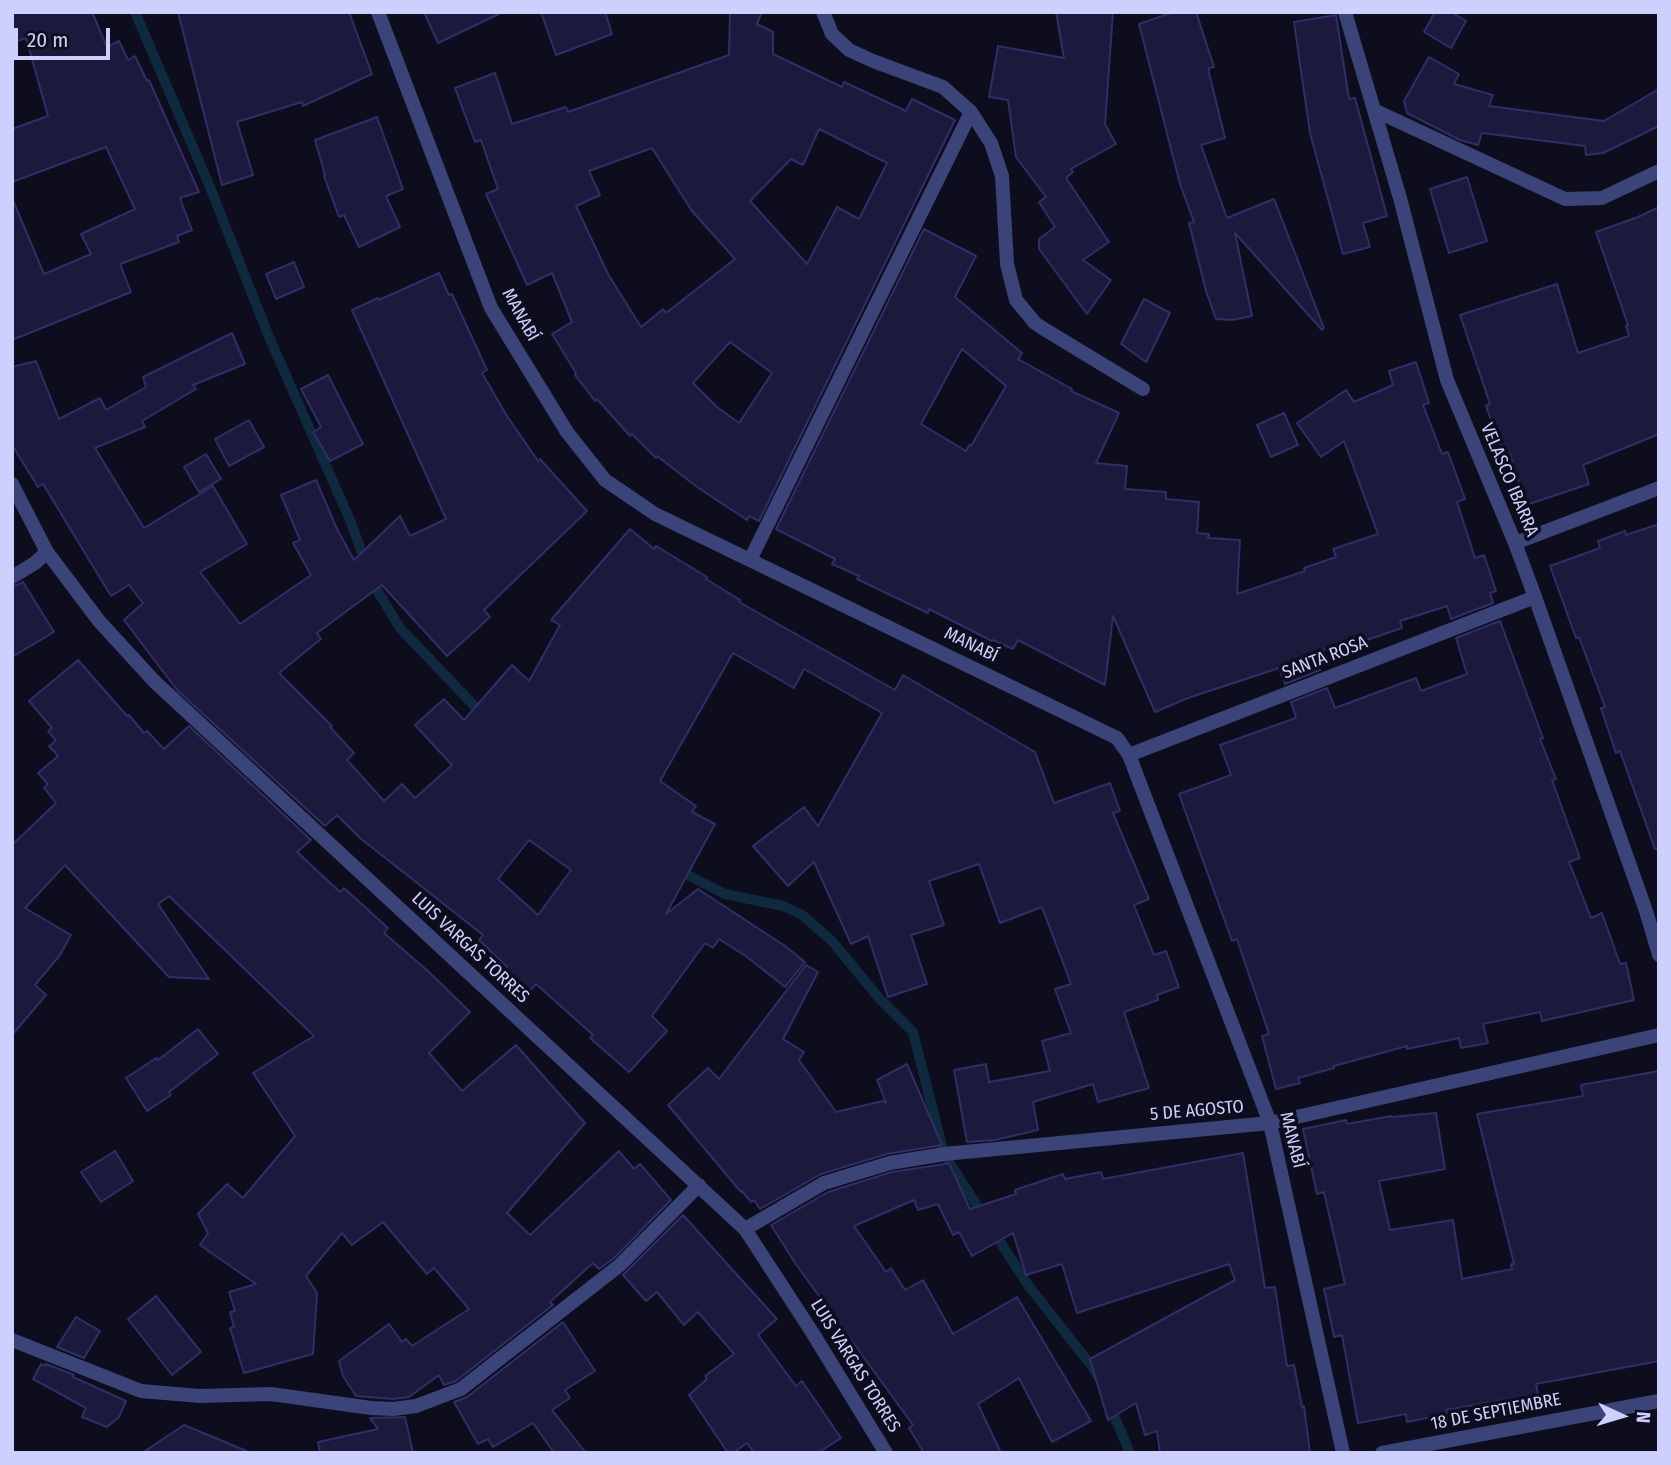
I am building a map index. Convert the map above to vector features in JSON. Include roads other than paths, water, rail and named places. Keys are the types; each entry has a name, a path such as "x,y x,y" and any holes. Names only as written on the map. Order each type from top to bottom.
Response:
{"street":[{"name":"MANABÍ","path":"378,12 491,308 567,432 605,480 655,514 1117,738 1129,755 1270,1123 1343,1453"},
{"path":"823,12 832,34 849,50 943,87 971,111 991,143 1002,176 1007,264 1016,300 1035,323 1143,389"},
{"name":"VELASCO IBARRA","path":"1345,12 1376,111 1447,380 1516,543 1646,911 1659,955"},
{"path":"750,560 971,111"},
{"path":"1376,111 1565,199 1602,198 1659,171"},
{"name":"LUIS VARGAS TORRES","path":"12,484 47,552 99,621 154,681 745,1230 812,1332 886,1453"},
{"path":"1516,543 1659,488"},
{"path":"12,577 47,552"},
{"name":"SANTA ROSA","path":"1129,755 1535,597"},
{"name":"5 DE AGOSTO","path":"745,1230 824,1182 890,1163 943,1154 1270,1123 1659,1035"},
{"path":"12,1339 141,1391 200,1396 271,1394 371,1408 416,1406 461,1389 620,1265 699,1185"},
{"name":"18 DE SEPTIEMBRE","path":"1382,1453 1659,1401"}],"waterway":[{"path":"135,12 210,187 269,337 350,520 366,564"},
{"path":"372,578 400,628 482,714"},
{"path":"678,870 725,894 783,906 801,914 832,941 879,998 913,1032 944,1154 985,1218"},
{"path":"993,1231 1028,1285 1098,1377"},
{"path":"1109,1404 1130,1453"}]}
